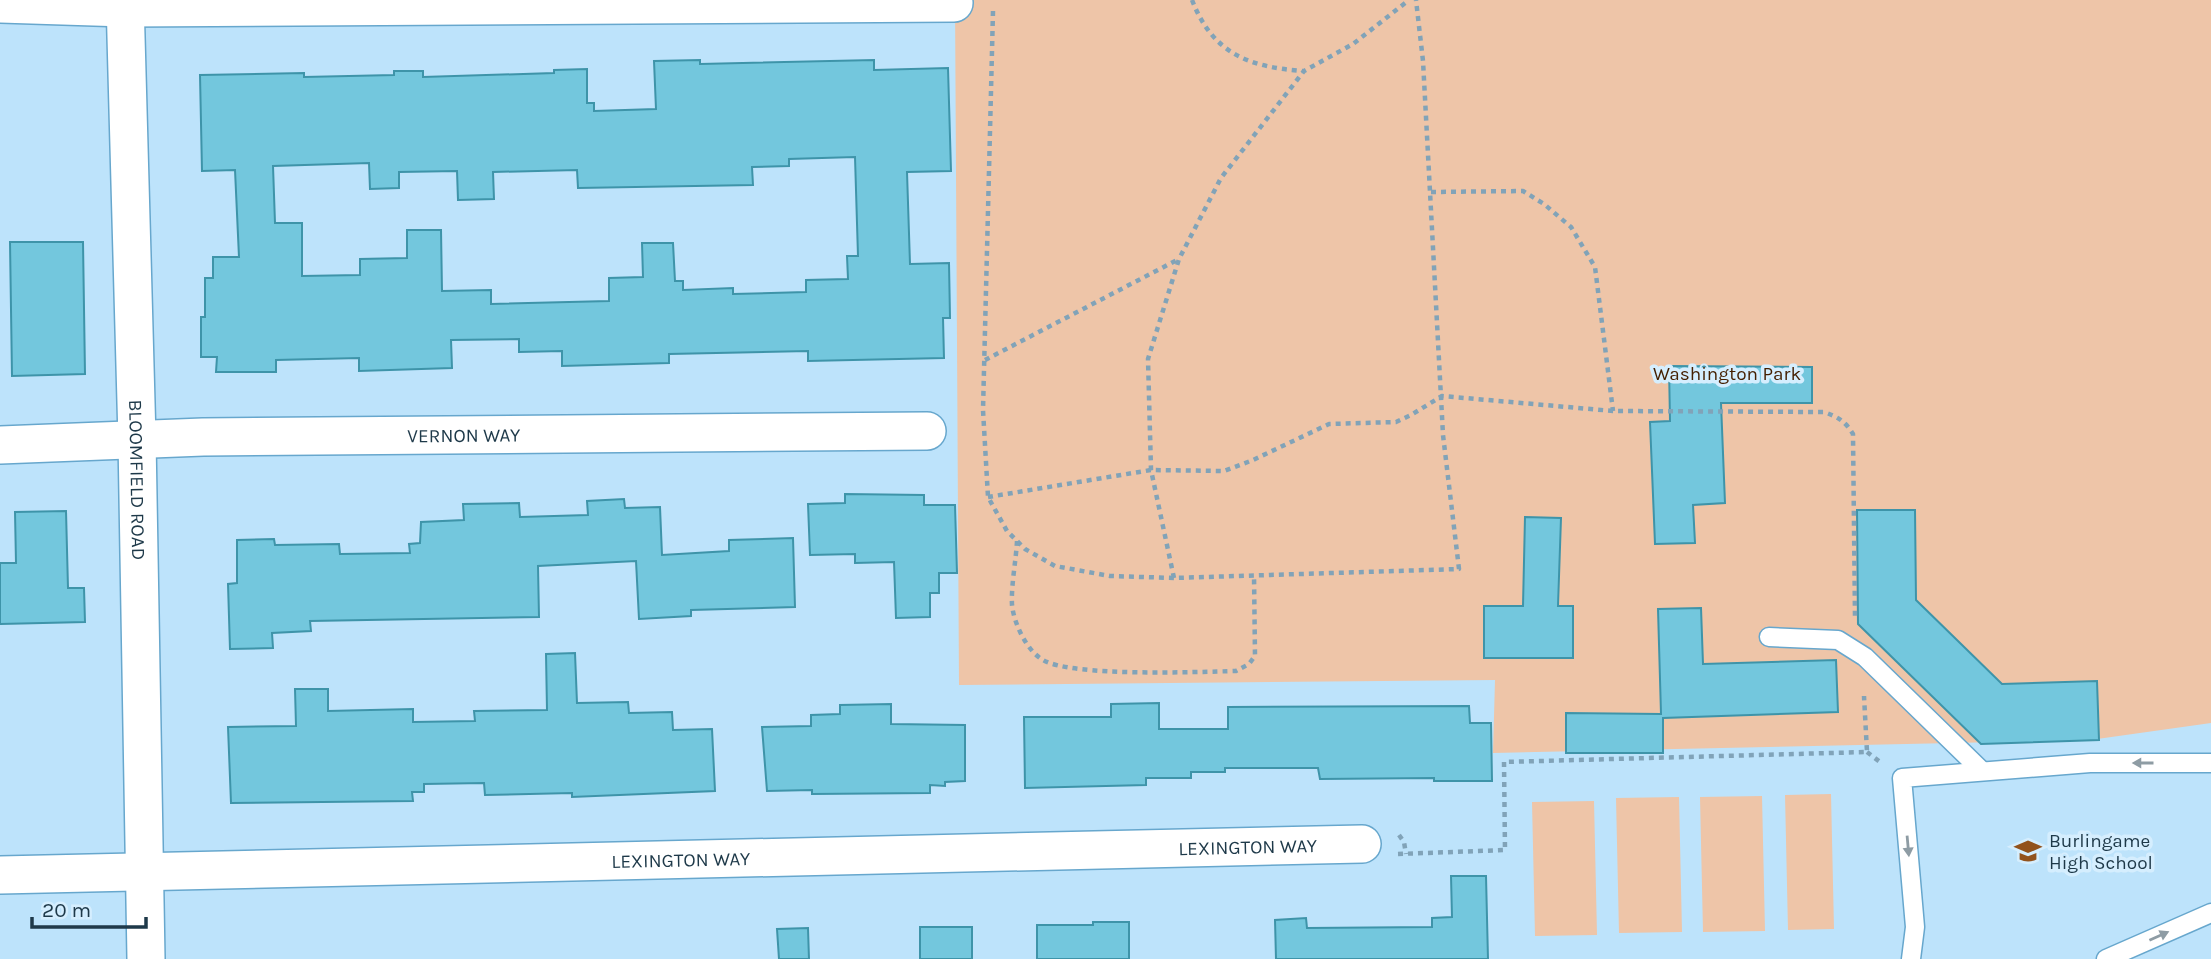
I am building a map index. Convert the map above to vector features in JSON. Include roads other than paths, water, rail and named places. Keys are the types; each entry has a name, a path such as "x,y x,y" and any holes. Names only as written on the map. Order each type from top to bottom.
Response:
{"street":[{"path":"0,4 954,3"},
{"name":"BLOOMFIELD ROAD","path":"125,4 138,439 146,959"},
{"name":"VERNON WAY","path":"0,444 138,439 927,431"},
{"name":"LEXINGTON WAY","path":"0,875 1362,844"}],"lane":[{"path":"1769,637 1838,640 1855,650 1982,771"},
{"path":"1911,959 1915,926 1902,778 2090,763 2211,763"},
{"path":"2106,959 2211,913"}],"place":[{"name":"Burlingame High School","path":"2028,851"}],"park label":[{"name":"Washington Park","path":"1727,373"}]}
